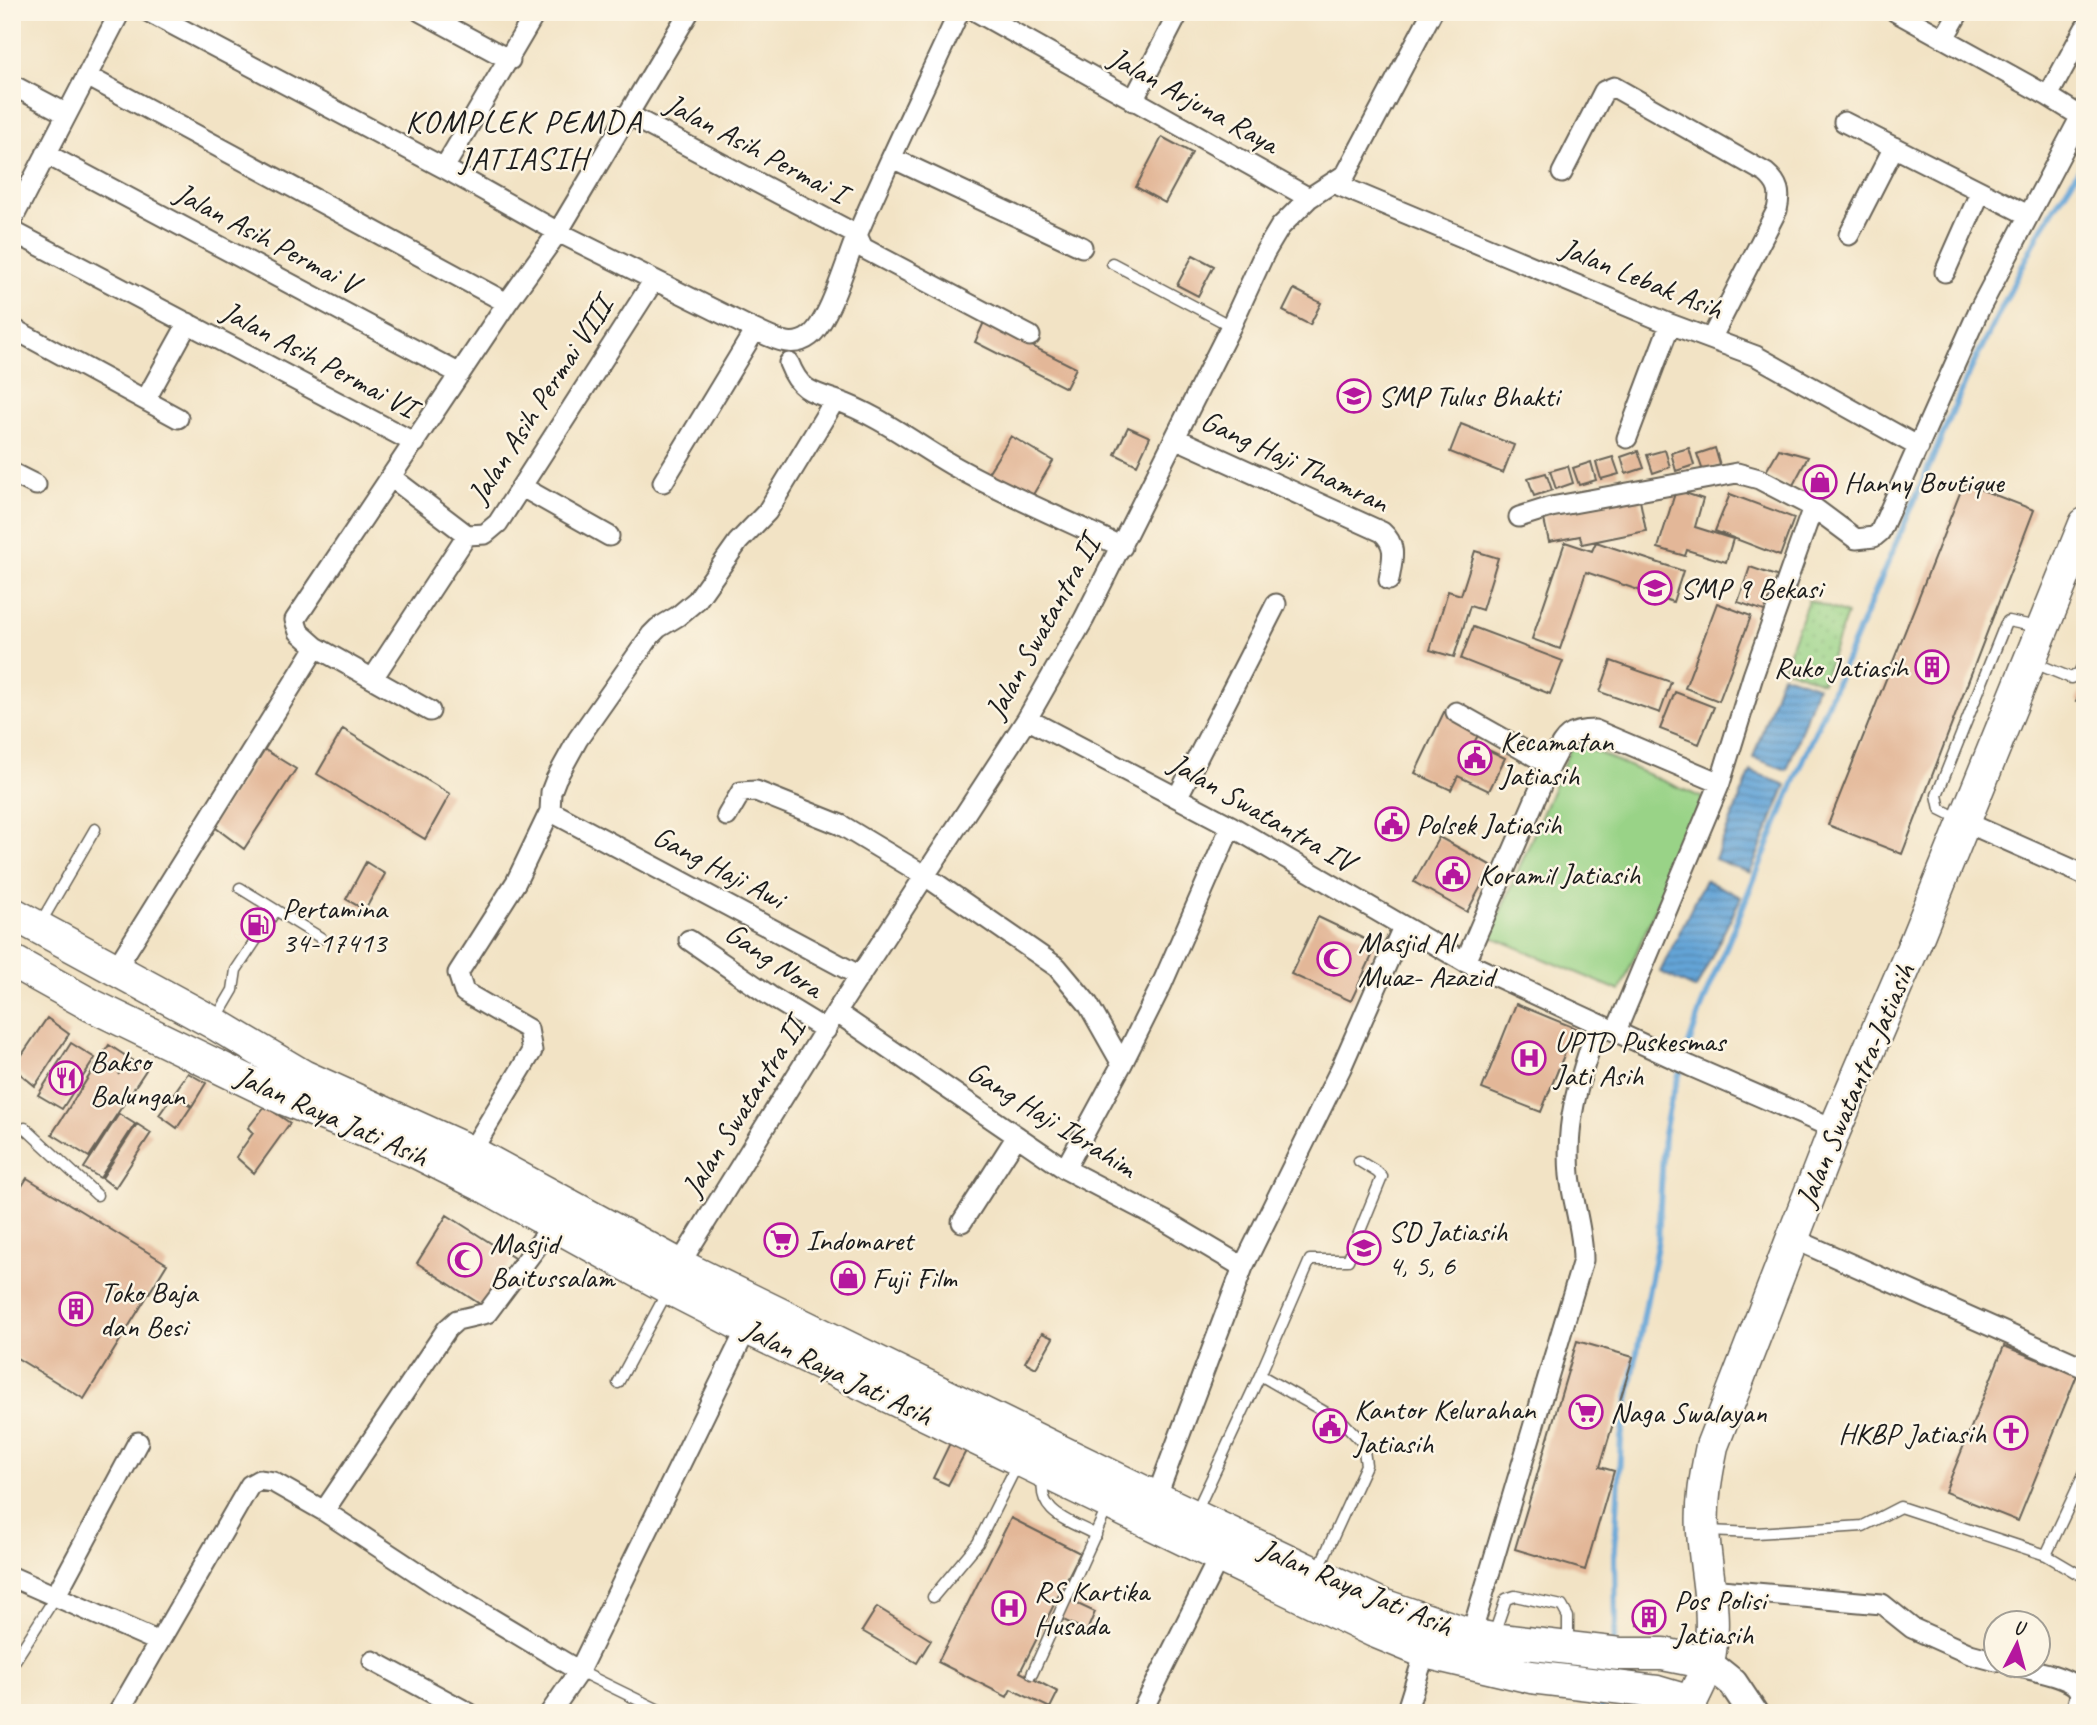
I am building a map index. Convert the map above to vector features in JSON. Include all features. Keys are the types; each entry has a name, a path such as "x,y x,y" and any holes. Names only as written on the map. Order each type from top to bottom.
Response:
{"main road":[{"name":"Jalan Swatantra-Jatiasih","path":"1700,1707 1711,1634 1710,1590 1703,1531 1704,1491 1712,1446 1835,1129 2085,525"},
{"name":"Jalan Raya Jati Asih","path":"25,920 214,1023 303,1076 471,1152 674,1277 747,1328 1107,1509 1188,1527 1316,1572 1382,1605 1481,1637 1597,1651 1663,1654 1708,1663"},
{"name":"Jalan Raya Jati Asih","path":"12,961 91,1005 285,1099 414,1151 486,1186 553,1225 674,1277 1156,1498 1220,1555 1374,1631 1425,1652 1531,1677 1657,1692 1700,1707"},
{"path":"12,971 51,983"},
{"path":"1597,1651 1602,1686"},
{"path":"1708,1663 1733,1683 1753,1713"}],"street":[{"path":"12,220 20,184 46,154 120,12"},
{"path":"149,12 444,168 558,232 755,330 793,344 807,338 820,326 857,235 959,12"},
{"path":"421,12 510,60"},
{"path":"444,168 536,12"},
{"name":"Jalan Asih Permai I","path":"558,232 689,12"},
{"name":"Jalan Arjuna Raya","path":"977,12 1308,198"},
{"path":"1133,101 1179,12"},
{"name":"Jalan Swatantra II","path":"674,1277 836,1012 1027,719 1122,547 1265,252 1280,227 1308,198 1346,174 1432,12"},
{"path":"1519,517 1551,507 1737,473 1759,479 1813,507 1856,538 1874,537 1880,532 1979,310 2028,215 2083,118 1896,12"},
{"path":"1944,38 1959,12"},
{"path":"2048,96 2085,28"},
{"path":"87,76 507,303"},
{"path":"12,85 67,114"},
{"path":"1562,173 1604,91 1614,87 1766,173 1777,182 1777,210 1711,339"},
{"name":"Jalan Asih Permai I","path":"627,114 857,235 863,248 1030,336"},
{"path":"1844,122 2028,215"},
{"path":"1849,235 1894,147"},
{"name":"Jalan Asih Permai V","path":"46,154 460,374"},
{"path":"892,158 1082,247"},
{"name":"Jalan Lebak Asih","path":"1333,183 1670,324 1756,356 1919,447"},
{"path":"1945,272 1980,192"},
{"name":"Jalan Asih Permai VI","path":"12,231 415,443 295,620 299,632 316,647"},
{"path":"415,443 507,303 558,232"},
{"name":"Jalan Asih Permai VIII","path":"373,678 467,535 485,534 498,523 654,280"},
{"path":"146,399 188,323"},
{"path":"1627,438 1670,324"},
{"path":"12,328 178,418"},
{"path":"663,482 755,330"},
{"path":"789,363 794,378 803,387 849,404 954,466 1122,547"},
{"path":"471,1152 532,1051 528,1029 464,992 458,973 516,882 550,811 549,803 554,785 582,733 657,628 678,616 697,600 738,542 767,512 835,400"},
{"name":"Gang Haji Thamran","path":"1175,438 1382,532 1390,539 1394,549 1389,580"},
{"path":"12,473 36,485"},
{"path":"391,477 467,535"},
{"path":"522,488 609,536"},
{"path":"1616,1031 1720,783 1813,507"},
{"path":"1178,796 1276,604"},
{"path":"115,970 316,647 430,711"},
{"path":"1456,712 1549,765"},
{"name":"Jalan Swatantra IV","path":"1027,719 1178,796 1465,962 1690,1066 1835,1129"},
{"path":"1465,962 1549,765 1566,737 1579,730 1595,730 1720,783"},
{"path":"727,816 741,792 756,791 841,825 924,874 1058,967 1088,1003 1122,1064"},
{"name":"Gang Haji Awi","path":"550,811 860,976"},
{"path":"1963,821 2085,875"},
{"path":"1065,1169 1162,984 1231,826"},
{"path":"1156,1498 1243,1267 1341,1068 1403,927"},
{"name":"Gang Nora","path":"689,940 825,1030"},
{"name":"Gang Haji Ibrahim","path":"836,1012 1065,1169 1167,1222 1243,1267"},
{"path":"1481,1637 1583,1260 1583,1236 1570,1178 1569,1146 1573,1103 1598,1024"},
{"path":"962,1222 1017,1136"},
{"path":"324,1511 447,1329 457,1320 487,1313 553,1225"},
{"path":"1792,1238 2085,1368"},
{"path":"550,1713 579,1671 747,1328"},
{"path":"56,1595 138,1442"},
{"path":"117,1713 250,1485 260,1480 272,1482 324,1511 447,1592 579,1671"},
{"path":"1142,1713 1220,1555"},
{"path":"13,1578 159,1642"},
{"path":"1710,1590 1882,1604 1912,1628 1982,1657"},
{"path":"1406,1713 1425,1652"},
{"path":"373,1661 469,1713"},
{"path":"2052,1675 2069,1680 2078,1688 2080,1695 2076,1713"}],"lane":[{"path":"1112,263 1231,326"},
{"path":"1963,821 1940,809 1937,795 2004,625 2008,621 2014,621 2042,628"},
{"path":"2028,661 2071,678 2079,673 2085,660"},
{"path":"25,920 95,829"},
{"path":"240,888 321,938"},
{"path":"214,1023 233,990 236,970 276,910"},
{"path":"25,1128 97,1195"},
{"path":"1188,1527 1260,1375 1310,1260 1348,1260 1381,1181 1377,1172 1359,1161"},
{"path":"618,1383 674,1277"},
{"path":"1260,1375 1344,1423 1363,1443 1366,1465 1316,1572"},
{"path":"1036,1471 1049,1510 1096,1535"},
{"path":"933,1597 1036,1471"},
{"path":"2046,1555 2085,1472"},
{"path":"1703,1531 1756,1533 1863,1526 1900,1507 2046,1555 2085,1578"},
{"path":"1032,1674 1107,1509"},
{"path":"12,1665 56,1595"},
{"path":"1481,1637 1506,1599 1515,1595 1562,1606 1597,1651"},
{"path":"579,1671 665,1713"}],"green space":[{"path":"1808,600 1847,614 1822,682 1783,668"},
{"path":"1573,742 1703,798 1620,991 1490,936"}],"water":[{"path":"1782,674 1817,686 1787,770 1753,758"},
{"path":"1751,771 1786,785 1750,873 1715,859"},
{"path":"1705,880 1741,897 1696,989 1660,972"}],"building":[{"path":"1162,137 1192,153 1165,203 1136,187"},
{"path":"1193,255 1214,266 1198,296 1177,285"},
{"path":"1294,289 1321,303 1310,325 1283,311"},
{"path":"984,322 1076,368 1066,388 975,342"},
{"path":"1461,424 1514,445 1503,473 1450,452"},
{"path":"1128,427 1150,437 1137,465 1115,454"},
{"path":"1011,436 1053,461 1031,498 988,473"},
{"path":"1689,448 1694,465 1676,471 1671,453"},
{"path":"1715,448 1720,465 1703,471 1697,454"},
{"path":"1779,449 1808,457 1792,487 1765,473"},
{"path":"1665,450 1670,467 1653,473 1647,455"},
{"path":"1638,451 1644,468 1626,474 1621,457"},
{"path":"1613,457 1619,474 1601,479 1596,462"},
{"path":"1591,462 1596,480 1579,485 1573,468"},
{"path":"1568,466 1573,483 1556,489 1550,471"},
{"path":"1546,473 1552,490 1534,496 1528,478"},
{"name":"Ruko Jatiasih","path":"1964,483 2034,510 1902,854 1828,825"},
{"name":"SMP 9 Bekasi","path":"1676,490 1703,499 1695,527 1733,539 1726,562 1687,550 1685,556 1658,548"},
{"name":"SMP 9 Bekasi","path":"1730,494 1794,518 1780,556 1715,531"},
{"name":"SMP 9 Bekasi","path":"1639,495 1646,531 1582,544 1580,536 1549,542 1543,515"},
{"name":"SMP 9 Bekasi","path":"1565,542 1592,551 1596,542 1683,571 1673,602 1586,572 1560,649 1532,639"},
{"path":"1475,551 1498,558 1482,610 1470,606 1454,657 1430,650 1448,591 1461,595"},
{"name":"SMP 9 Bekasi","path":"1750,567 1782,578 1770,613 1738,602"},
{"name":"SMP 9 Bekasi","path":"1717,603 1751,616 1719,701 1685,688"},
{"path":"1473,627 1563,661 1550,694 1461,659"},
{"name":"SMP 9 Bekasi","path":"1611,661 1671,682 1660,713 1600,692"},
{"path":"2085,681 2085,704 2076,701"},
{"name":"SMP 9 Bekasi","path":"1675,692 1714,707 1699,744 1660,729"},
{"path":"1444,712 1481,729 1474,743 1505,758 1489,791 1458,776 1451,790 1415,773"},
{"path":"343,729 450,794 425,839 317,774"},
{"path":"262,748 296,769 244,849 212,825"},
{"name":"Koramil Jatiasih","path":"1439,837 1492,866 1467,912 1414,882"},
{"path":"366,862 385,874 365,910 346,899"},
{"name":"Masjid Al Muaz- Azazid","path":"1318,917 1377,945 1351,1001 1291,974"},
{"name":"UPTD Puskesmas Jati Asih","path":"1516,1004 1575,1028 1541,1112 1482,1089"},
{"path":"47,1018 69,1034 35,1086 13,1068"},
{"path":"71,1043 95,1058 62,1109 38,1095"},
{"path":"109,1045 129,1058 118,1075 130,1059 146,1070 89,1157 52,1134"},
{"path":"188,1073 206,1083 192,1106 174,1093"},
{"path":"173,1095 191,1107 177,1128 159,1115"},
{"path":"265,1106 290,1123 254,1173 236,1157 253,1133 248,1128"},
{"path":"119,1114 135,1124 100,1178 84,1168"},
{"path":"137,1124 151,1133 115,1188 102,1178"},
{"name":"Toko Baja dan Besi","path":"27,1178 167,1264 84,1399 12,1355 12,1202"},
{"name":"Masjid Baitussalam","path":"447,1215 514,1258 483,1306 417,1263"},
{"path":"1042,1333 1053,1338 1036,1368 1025,1362"},
{"name":"Naga Swalayan","path":"1577,1341 1633,1357 1600,1467 1614,1471 1585,1570 1515,1549"},
{"name":"HKBP Jatiasih","path":"2004,1346 2077,1375 2018,1521 1945,1492"},
{"path":"950,1443 966,1451 948,1485 933,1478"},
{"name":"RS Kartika Husada","path":"1011,1518 1080,1553 1020,1672 1058,1692 1050,1708 1011,1689 1007,1697 938,1662"},
{"path":"1069,1600 1095,1612 1087,1631 1061,1619"},
{"path":"877,1607 931,1640 917,1663 862,1631"},
{"name":"Pos Polisi Jatiasih","path":"1659,1610 1661,1621 1638,1625 1636,1613"}],"waterway":[{"path":"1613,1645 1616,1625 1615,1549 1621,1438 1658,1240 1664,1134 1670,1103 1701,1008 1803,760 1970,371 2040,231 2085,160"},
{"path":"1600,1713 1603,1694"}],"place":[{"name":"SMP Tulus Bhakti","path":"1354,396"},
{"name":"Hanny Boutique","path":"1820,482"},
{"name":"SMP 9 Bekasi","path":"1655,588"},
{"name":"Ruko Jatiasih","path":"1932,667"},
{"name":"Kecamatan Jatiasih","path":"1475,758"},
{"name":"Polsek Jatiasih","path":"1392,824"},
{"name":"Koramil Jatiasih","path":"1453,874"},
{"name":"Pertamina 34-17413","path":"258,925"},
{"name":"Masjid Al Muaz- Azazid","path":"1334,959"},
{"name":"UPTD Puskesmas Jati Asih","path":"1529,1058"},
{"name":"Bakso Balungan","path":"66,1078"},
{"name":"Indomaret","path":"781,1240"},
{"name":"SD Jatiasih 4, 5, 6","path":"1364,1248"},
{"name":"Masjid Baitussalam","path":"465,1260"},
{"name":"Fuji Film","path":"848,1278"},
{"name":"Toko Baja dan Besi","path":"76,1309"},
{"name":"Naga Swalayan","path":"1586,1412"},
{"name":"Kantor Kelurahan Jatiasih","path":"1330,1426"},
{"name":"HKBP Jatiasih","path":"2011,1433"},
{"name":"RS Kartika Husada","path":"1009,1608"},
{"name":"Pos Polisi Jatiasih","path":"1649,1617"}],"district":[{"name":"KOMPLEK PEMDA JATIASIH","path":"524,140"}]}
